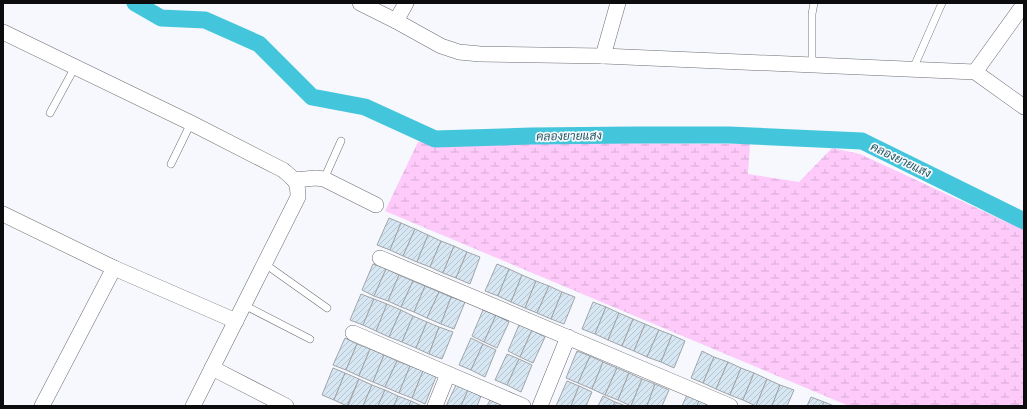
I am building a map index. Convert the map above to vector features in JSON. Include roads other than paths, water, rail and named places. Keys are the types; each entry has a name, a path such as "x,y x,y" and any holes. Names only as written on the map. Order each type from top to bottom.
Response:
{"street":[{"path":"396,21 406,3"},
{"path":"603,56 618,3"},
{"path":"975,72 1024,4"},
{"path":"367,5 441,46 459,52 480,54 603,56 975,72 1024,107"},
{"path":"3,32 191,123 283,170 294,180 298,187 298,197 193,406"},
{"path":"294,180 316,178 324,179 376,205"},
{"path":"3,214 114,268 236,322"},
{"path":"380,258 730,406"},
{"path":"42,406 114,268"},
{"path":"352,333 523,406"},
{"path":"540,406 568,338"},
{"path":"212,368 286,406"},
{"path":"435,406 448,374"}],"lane":[{"path":"812,65 812,14 814,3"},
{"path":"913,70 942,3"},
{"path":"50,113 75,66"},
{"path":"171,164 191,123"},
{"path":"324,179 341,141"},
{"path":"265,264 327,308"},
{"path":"244,306 310,339"}],"waterway":[{"name":"คลองยายแสง","path":"135,3 161,18 205,20 259,44 312,97 365,107 435,139 531,136 729,135 862,141 1024,221"}]}
